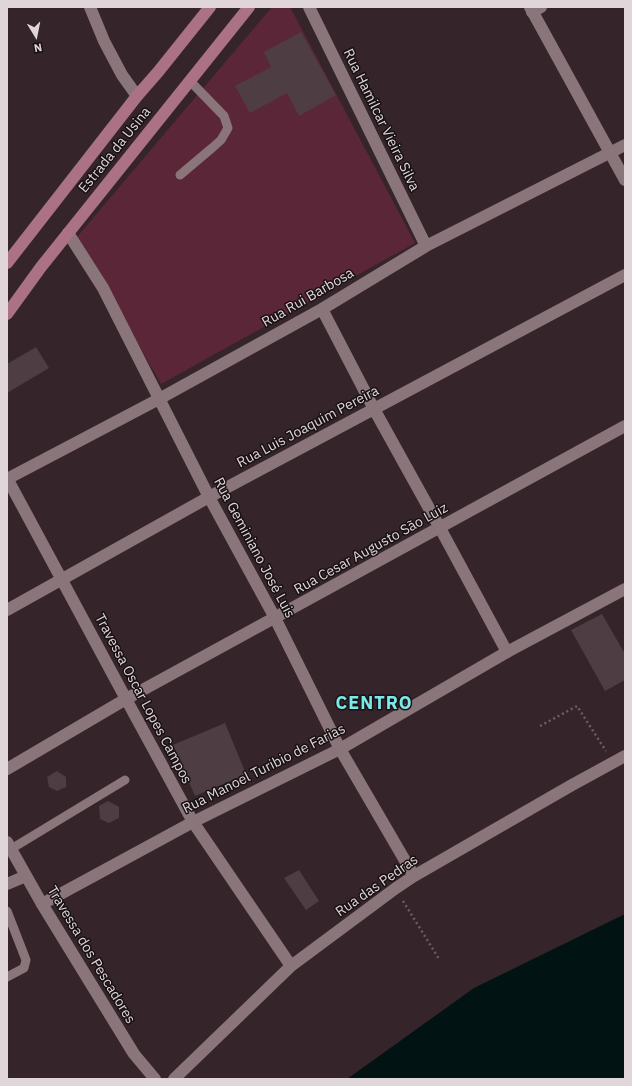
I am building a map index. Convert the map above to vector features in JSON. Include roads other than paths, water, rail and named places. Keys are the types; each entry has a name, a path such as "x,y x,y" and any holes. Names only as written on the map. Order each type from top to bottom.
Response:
{"main road":[{"name":"Estrada da Usina","path":"7,263 136,96 158,72 210,7"},
{"name":"Estrada da Usina","path":"7,314 68,233 249,7"}],"street":[{"path":"90,7 104,41 122,75 136,96"},
{"name":"Rua Hamilcar Vieira Silva","path":"309,7 426,246"},
{"path":"534,9 625,180"},
{"name":"Rua Rui Barbosa","path":"7,479 159,399 322,308 426,246 625,145"},
{"name":"Rua Geminiano José Luis","path":"68,233 102,288 209,497 275,618 340,749 414,876"},
{"name":"Rua Luis Joaquim Pereira","path":"7,610 209,497 625,275"},
{"path":"322,308 374,409 506,652"},
{"name":"Rua Cesar Augusto São Luiz","path":"7,768 126,699 625,426"},
{"name":"Travessa Oscar Lopes Campos","path":"7,479 193,822 290,966"},
{"name":"Rua Manoel Turibio de Farias","path":"42,904 193,822 340,749 506,652 625,589"},
{"name":"Rua das Pedras","path":"174,1079 290,966 396,888 414,876 625,756"},
{"name":"Travessa dos Pescadores","path":"9,845 42,904 134,1054 155,1079"},
{"path":"7,884 26,876"}],"lane":[{"path":"180,175 221,140 228,128 224,116 190,81"},
{"path":"9,845 125,780"},
{"path":"7,911 26,960 24,968 7,977"}],"district":[{"name":"CENTRO","path":"374,704"}]}
